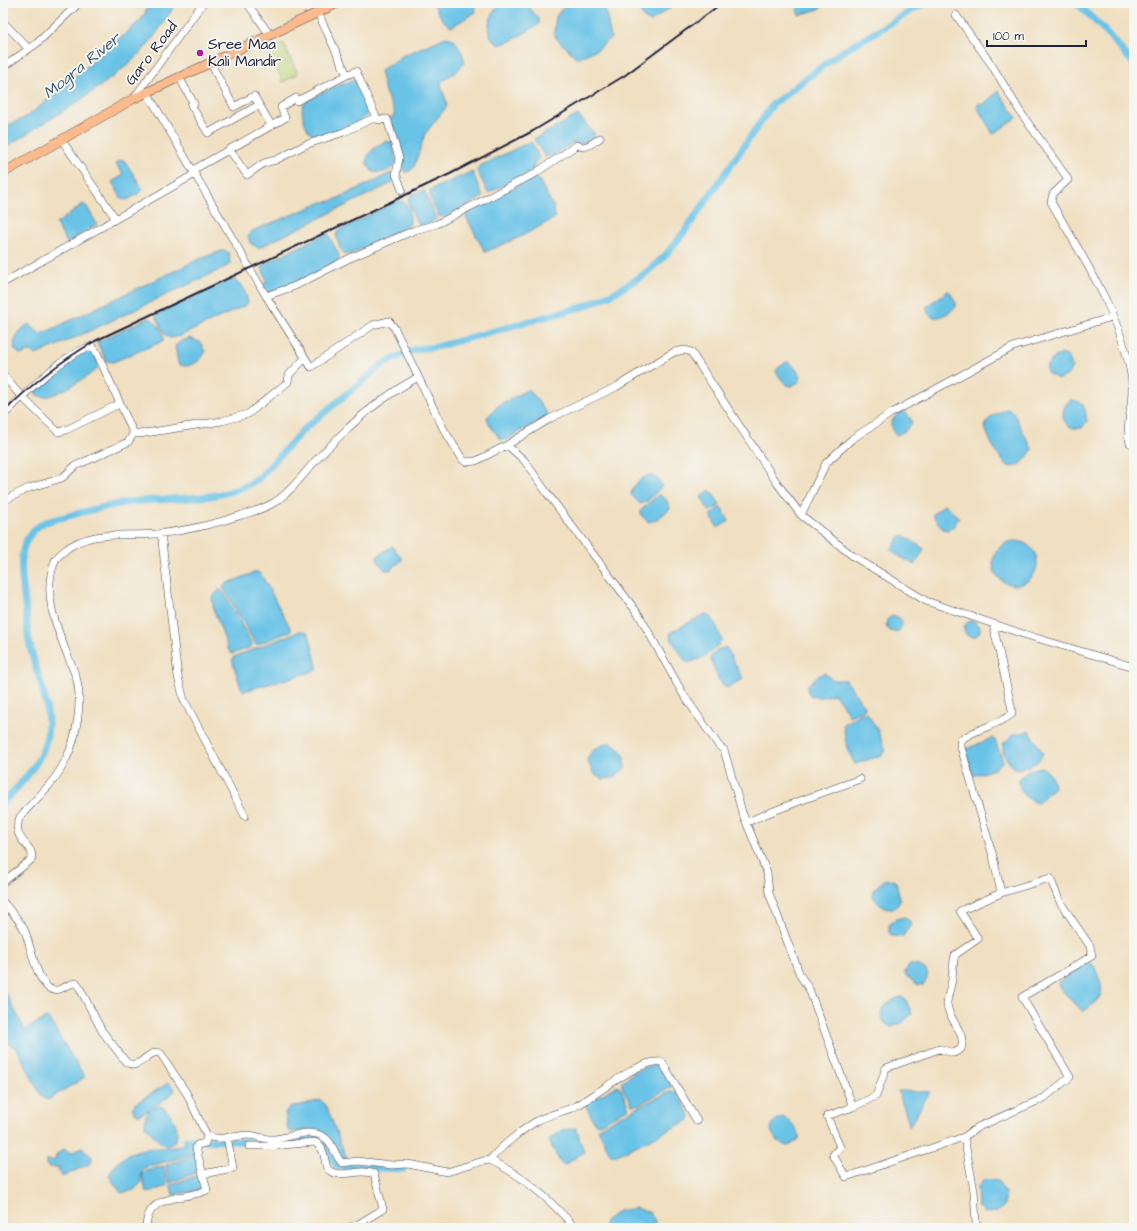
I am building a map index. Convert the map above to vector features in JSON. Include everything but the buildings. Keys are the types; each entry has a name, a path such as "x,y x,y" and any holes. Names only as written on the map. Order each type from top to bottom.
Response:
{"main road":[{"path":"3,173 133,99 148,94 210,62 338,3"}],"street":[{"path":"3,67 30,49 79,3"},
{"name":"Garo Road","path":"133,99 203,3"},
{"path":"247,3 270,35"},
{"path":"318,12 347,75"},
{"path":"956,16 991,64 1021,113 1068,180 1053,194 1051,202 1103,294 1124,348 1131,375 1132,386 1128,435 1130,443 1134,445"},
{"path":"3,22 30,49"},
{"path":"210,62 234,107 254,96 270,126"},
{"path":"3,283 116,219 229,149 285,118 281,107 285,103 296,98 298,101 356,71 376,117 379,120 387,118 399,158 396,174 402,190"},
{"path":"179,77 194,104 191,105 208,133 259,106"},
{"path":"148,94 266,296 312,367 355,336 384,321 389,321 395,329 443,428 462,460 466,462 476,461 508,445 551,418 616,387 674,352 685,350 691,352 777,483 801,515 853,556 926,601 993,624 1134,667"},
{"path":"229,149 247,175 264,163 276,160 305,145 344,132 376,117"},
{"path":"266,296 295,286 350,258 415,230 437,224 534,174 577,145 587,147 600,138"},
{"path":"61,139 116,219"},
{"path":"801,515 826,463 852,439 890,414 1013,347 1112,317"},
{"path":"3,416 54,369 92,346 134,433"},
{"path":"134,433 155,433 222,421 248,414 288,382 289,375 305,358"},
{"path":"3,882 31,860 31,849 17,831 16,825 20,817 60,771 74,740 78,717 76,678 62,645 49,592 50,577 55,559 74,544 87,538 161,533 218,522 260,509 276,501 298,481 349,427 417,374"},
{"path":"3,375 22,397 58,432 66,430 118,405"},
{"path":"3,501 29,488 62,478 75,466 128,442 134,433"},
{"path":"508,445 534,473 639,615 683,694 719,746 724,750 732,783 767,873 769,894 800,975 809,989 853,1107"},
{"path":"161,533 178,677 184,700 245,816"},
{"path":"993,624 1012,714 1003,720 963,739 960,744 993,856 1001,893"},
{"path":"747,822 782,807 860,779"},
{"path":"1050,878 1060,902 1090,946 1092,956 1022,997 1070,1077 1044,1098 978,1127 964,1137 846,1177 833,1155 840,1147 827,1116 853,1107 876,1096 886,1068 938,1049 954,1053 961,1049 963,1043 962,1035 955,1024 947,1004 952,968 955,955 978,939 960,911 1001,893 1050,878"},
{"path":"3,902 23,927 27,935 33,960 46,985 53,990 56,990 77,983 102,1030 126,1062 131,1065 135,1065 153,1052 162,1054 187,1094 207,1136 214,1138 248,1135 273,1140 309,1133 317,1134 329,1141 339,1160 346,1163 358,1161 391,1165 408,1164 447,1172 490,1160 538,1190 560,1210 575,1228"},
{"path":"490,1160 496,1153 537,1121 576,1106 626,1075 653,1062 662,1062 697,1121"},
{"path":"146,1228 146,1220 155,1205 164,1201 207,1190 196,1148 197,1145 204,1143 207,1136"},
{"path":"203,1174 233,1168 227,1137"},
{"path":"964,1137 974,1191 976,1223 979,1228"},
{"path":"249,1146 272,1146 315,1142 324,1152 329,1171 334,1173 347,1173 366,1171 374,1174 383,1209 357,1225 346,1228"}],"green space":[{"path":"283,43 298,74 283,82 267,51"}],"water":[{"path":"150,3 176,3 157,32 134,59 104,84 3,149 3,128 28,116 63,87 141,20"},
{"path":"433,3 474,3 476,12 451,27 442,19"},
{"path":"501,3 526,3 539,19 539,24 513,40 499,45 494,41 488,29 496,8"},
{"path":"567,3 604,3 611,38 598,49 578,58 575,56 556,38 554,32 556,16"},
{"path":"635,3 676,3 651,22 644,18"},
{"path":"801,3 826,3 819,9 799,15 797,10"},
{"path":"446,37 454,39 462,53 465,63 456,72 441,82 447,106 425,134 414,167 410,171 405,172 391,119 395,113 385,92 380,71 402,56"},
{"path":"354,80 367,101 369,106 369,114 359,121 328,135 317,136 312,134 308,130 304,121 302,113 303,104 328,90"},
{"path":"998,91 1017,118 993,134 977,107 979,103 983,105"},
{"path":"578,115 594,133 594,136 582,144 572,143 554,155 545,157 534,139"},
{"path":"386,141 391,142 397,161 393,167 387,171 373,172 366,163 367,159 373,149"},
{"path":"529,142 532,143 539,158 534,164 533,170 488,193 477,171 478,167"},
{"path":"124,160 143,189 138,194 127,200 122,199 112,182 123,175 116,164 119,161"},
{"path":"471,172 473,173 483,197 446,216 439,217 430,197 430,190"},
{"path":"391,173 395,179 392,183 258,248 250,243 248,235 252,231 323,202 332,201"},
{"path":"537,176 554,208 555,218 520,237 485,252 466,217 466,212"},
{"path":"424,190 436,219 433,222 420,226 415,219 408,202 411,195"},
{"path":"398,200 405,203 409,210 409,225 353,253 345,255 340,248 336,235 338,231"},
{"path":"83,204 87,207 97,224 67,243 56,224"},
{"path":"328,234 339,255 338,261 314,274 268,293 262,285 267,281 262,268 263,265 321,236"},
{"path":"224,250 229,253 230,264 224,268 36,355 31,351 21,355 15,350 14,346 16,338 29,324 40,334 48,331 197,260"},
{"path":"232,279 238,282 243,288 248,302 246,305 180,336 170,338 165,335 156,317 157,314"},
{"path":"948,291 956,303 956,307 948,313 938,317 930,316 927,306"},
{"path":"148,318 156,323 164,339 161,342 113,362 106,361 97,342"},
{"path":"190,338 201,343 205,352 201,359 197,362 185,366 181,365 178,363 175,346 181,341"},
{"path":"89,349 95,356 99,366 95,370 82,380 50,396 45,397 36,394 35,389 58,367"},
{"path":"1062,354 1069,357 1072,367 1067,376 1058,379 1047,373 1047,365 1055,357"},
{"path":"786,362 791,363 801,376 799,382 791,386 786,385 776,372 777,369"},
{"path":"529,389 548,415 506,440 500,439 489,424 487,417 499,405"},
{"path":"1071,400 1079,402 1084,406 1087,421 1082,428 1070,427 1066,424 1064,419 1064,409 1066,404"},
{"path":"1007,409 1013,412 1032,449 1023,462 1016,466 1008,466 997,453 988,437 985,426 988,420 994,415"},
{"path":"900,412 905,412 911,419 912,423 905,431 897,435 892,429 891,423"},
{"path":"650,475 657,478 662,486 648,501 640,504 631,495 631,492 638,482"},
{"path":"710,490 720,504 718,507 709,511 701,497"},
{"path":"658,495 666,500 670,509 656,520 648,522 641,515 640,511"},
{"path":"945,504 959,518 954,526 948,530 943,529 932,515"},
{"path":"721,507 729,521 718,528 710,515"},
{"path":"903,535 924,549 915,565 891,550 900,536"},
{"path":"1011,541 1019,541 1024,542 1031,547 1036,554 1036,572 1031,579 1024,584 1011,585 1003,582 996,575 993,567 993,559 996,551 1003,544"},
{"path":"392,546 402,560 390,570 385,570 378,561 377,557"},
{"path":"256,572 260,573 263,578 291,631 256,645 223,587 226,584"},
{"path":"220,589 224,593 252,644 251,647 232,654 228,649 214,611 212,597"},
{"path":"705,614 713,619 722,639 720,643 707,655 691,662 686,662 670,637 671,632"},
{"path":"891,616 897,616 902,621 900,630 897,632 891,632 886,627 886,621"},
{"path":"969,621 975,621 980,626 978,635 975,637 969,637 964,632 964,626"},
{"path":"300,631 307,632 310,638 318,670 244,691 241,688 232,660 234,657"},
{"path":"726,647 743,679 726,688 719,680 710,658 717,650"},
{"path":"824,673 833,680 846,680 865,708 864,710 849,716 841,702 834,694 817,697 810,694 807,686 818,676"},
{"path":"861,713 867,713 877,729 886,751 880,756 855,764 847,749 843,724"},
{"path":"1029,731 1043,753 1036,762 1029,766 1017,769 1011,765 1006,758 1003,751 1003,744 1012,735"},
{"path":"992,738 995,740 1003,761 994,769 973,776 965,752 966,749"},
{"path":"610,743 620,750 625,757 625,768 614,778 602,779 594,774 587,760 596,748"},
{"path":"1042,767 1051,775 1054,787 1038,803 1030,800 1024,794 1020,787 1019,779 1029,770"},
{"path":"891,879 896,882 900,900 895,908 887,908 881,906 872,895 873,890 884,880"},
{"path":"905,917 909,920 911,925 902,937 893,936 889,933 889,924 895,919"},
{"path":"1087,963 1092,964 1095,967 1101,983 1102,991 1098,1000 1082,1011 1059,987 1058,982"},
{"path":"910,965 919,966 926,970 927,976 923,985 918,985 905,975 905,971"},
{"path":"3,991 5,992 25,1030 48,1018 85,1077 48,1100 42,1097 16,1047 6,1043 3,1037"},
{"path":"901,997 906,1000 912,1014 902,1023 891,1027 885,1023 881,1014 886,1005"},
{"path":"656,1064 666,1074 670,1081 671,1087 640,1104 632,1105 622,1087 622,1082 638,1070"},
{"path":"168,1083 174,1088 174,1092 152,1108 160,1106 170,1114 174,1120 177,1133 176,1139 166,1146 162,1144 145,1126 146,1115 150,1110 138,1115 132,1109 135,1104"},
{"path":"617,1086 621,1089 629,1108 600,1124 595,1124 585,1104"},
{"path":"671,1091 677,1093 690,1115 689,1120 617,1155 612,1155 609,1152 598,1129 622,1115"},
{"path":"898,1091 930,1092 909,1127 908,1120"},
{"path":"321,1100 328,1110 347,1157 345,1160 318,1129 292,1132 288,1130 285,1112 289,1108"},
{"path":"782,1117 791,1122 800,1136 798,1140 789,1146 779,1142 775,1138 771,1129 772,1124"},
{"path":"576,1128 584,1152 565,1165 561,1164 550,1143 550,1139 563,1130"},
{"path":"190,1142 193,1145 195,1152 193,1154 143,1168 141,1172 142,1182 134,1190 121,1193 109,1176 111,1171 123,1158 133,1152 148,1148 175,1147"},
{"path":"82,1147 92,1157 91,1163 62,1177 58,1171 59,1167 48,1167 46,1164 46,1159 51,1161 55,1160 57,1154 64,1149 71,1153"},
{"path":"195,1155 200,1171 169,1183 166,1165"},
{"path":"164,1166 167,1186 146,1193 142,1172"},
{"path":"201,1174 204,1189 173,1195 170,1185"},
{"path":"985,1179 998,1181 1005,1193 1005,1205 997,1212 984,1213 978,1207 977,1187"},
{"path":"635,1208 649,1212 655,1221 654,1228 604,1228 605,1221 619,1211"}],"waterway":[{"path":"3,803 33,768 42,752 48,732 48,720 44,695 29,641 21,570 23,548 35,529 45,522 109,506 131,502 197,498 231,492 246,486 259,478 302,431 384,363 416,349 436,347 585,306 614,293 642,276 664,257 685,231 773,104 837,55 924,3"},
{"path":"1077,3 1105,31 1134,64"},
{"path":"186,1140 266,1142 314,1139 322,1143 337,1166 403,1169"}],"railway":[{"path":"3,413 46,374 95,341 450,174 533,131 624,76 722,3"}],"place":[{"name":"Sree Maa Kali Mandir","path":"200,53"}],"water label":[{"name":"Mogra River","path":"81,65"}]}
